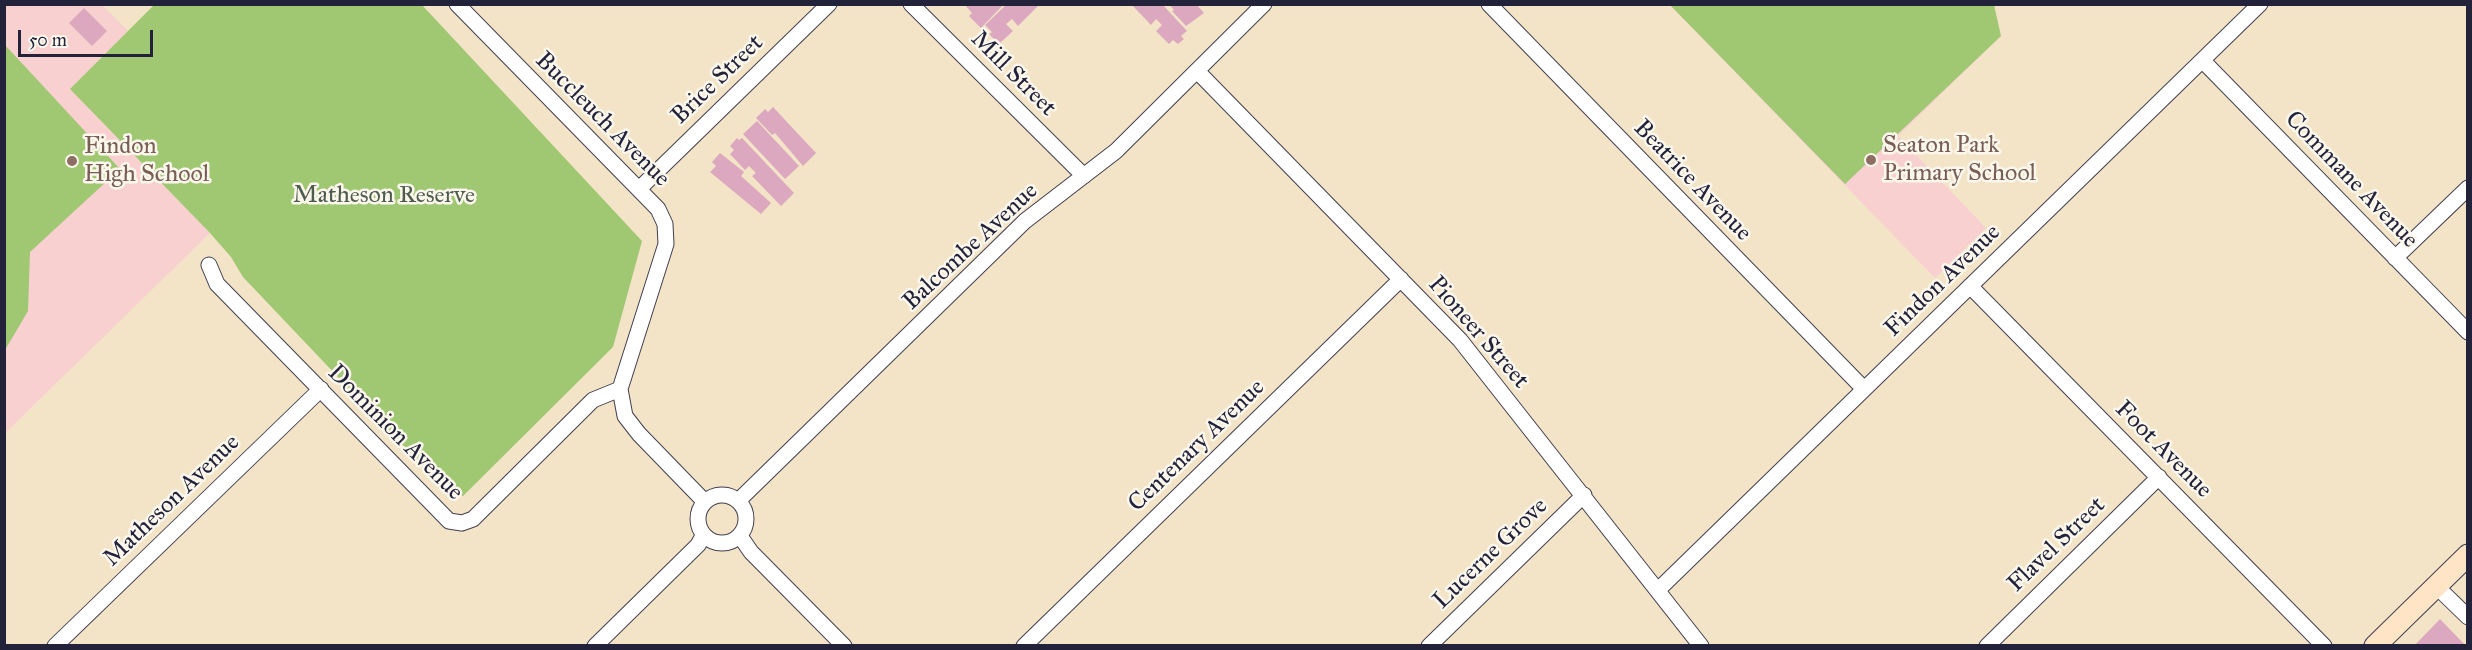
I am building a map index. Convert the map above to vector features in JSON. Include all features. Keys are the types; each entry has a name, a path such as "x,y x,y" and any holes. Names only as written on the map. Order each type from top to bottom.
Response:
{"main road":[{"path":"2375,645 2468,555"}],"street":[{"name":"Brice Street","path":"639,189 829,4"},
{"name":"Mill Street","path":"911,4 1084,176"},
{"name":"Balcombe Avenue","path":"738,501 856,389 1025,221 1116,151 1264,4"},
{"name":"Beatrice Avenue","path":"1489,4 1864,389"},
{"name":"Findon Avenue","path":"1658,590 2203,61 2255,6"},
{"name":"Buccleuch Avenue","path":"465,7 658,209 665,224 666,244 621,389 625,417 705,502"},
{"name":"Commane Avenue","path":"2203,61 2468,332"},
{"name":"Pioneer Street","path":"1197,71 1460,340 1701,645"},
{"path":"2395,258 2468,188"},
{"name":"Dominion Avenue","path":"209,265 217,284 449,521 462,523 473,519 593,400 621,389"},
{"name":"Centenary Avenue","path":"1024,645 1401,279"},
{"name":"Foot Avenue","path":"1970,286 2324,645"},
{"name":"Matheson Avenue","path":"55,645 321,389"},
{"name":"Flavel Street","path":"1987,645 2159,477"},
{"path":"725,495 738,501 746,514 746,522 740,536 726,544 717,544 703,536 697,522 700,508 705,502 710,498 725,495"},
{"name":"Lucerne Grove","path":"1429,645 1584,495"},
{"path":"595,645 698,545 703,536"},
{"path":"740,536 751,552 844,645"},
{"path":"2436,586 2468,617"}],"shaded area":[{"name":"Findon High School","path":"5,5 102,5 128,31 70,89 210,233 5,433"},
{"name":"Seaton Park Primary School","path":"1670,5 1994,5 2001,36 1898,136 1986,228 1935,278"}],"green space":[{"name":"Matheson Reserve","path":"154,5 422,5 642,241 613,347 463,496 451,496 243,277 231,257 210,233 70,89"},
{"name":"Seaton Park Primary School","path":"1670,5 1994,5 2001,36 1845,184"},
{"path":"5,45 120,169 30,252 28,311 5,350"}],"building":[{"path":"964,4 1004,4 981,28 969,16 972,13"},
{"path":"1007,4 1040,4 1018,26 1012,19 1006,24 1013,31 999,44 989,34 992,32 985,25"},
{"path":"1131,4 1162,4 1187,31 1181,36 1184,39 1178,44 1173,40 1169,44 1156,31 1162,25 1156,19 1151,25"},
{"path":"1169,4 1196,4 1204,13 1186,26 1172,11 1174,10"},
{"path":"84,8 107,31 92,46 69,23"},
{"path":"773,107 816,153 803,166 775,133 772,135 756,118 765,109 768,112"},
{"path":"757,121 799,166 785,179 743,134"},
{"path":"737,138 739,140 742,138 794,193 781,206 752,176 756,173 749,166 745,170 730,154 734,150 730,146"},
{"path":"720,153 744,172 741,176 771,203 761,214 710,172 716,166 712,162"},
{"path":"2440,619 2466,646 2414,646"}],"place":[{"name":"Seaton Park Primary School","path":"1871,160"},
{"name":"Findon High School","path":"72,161"}]}
